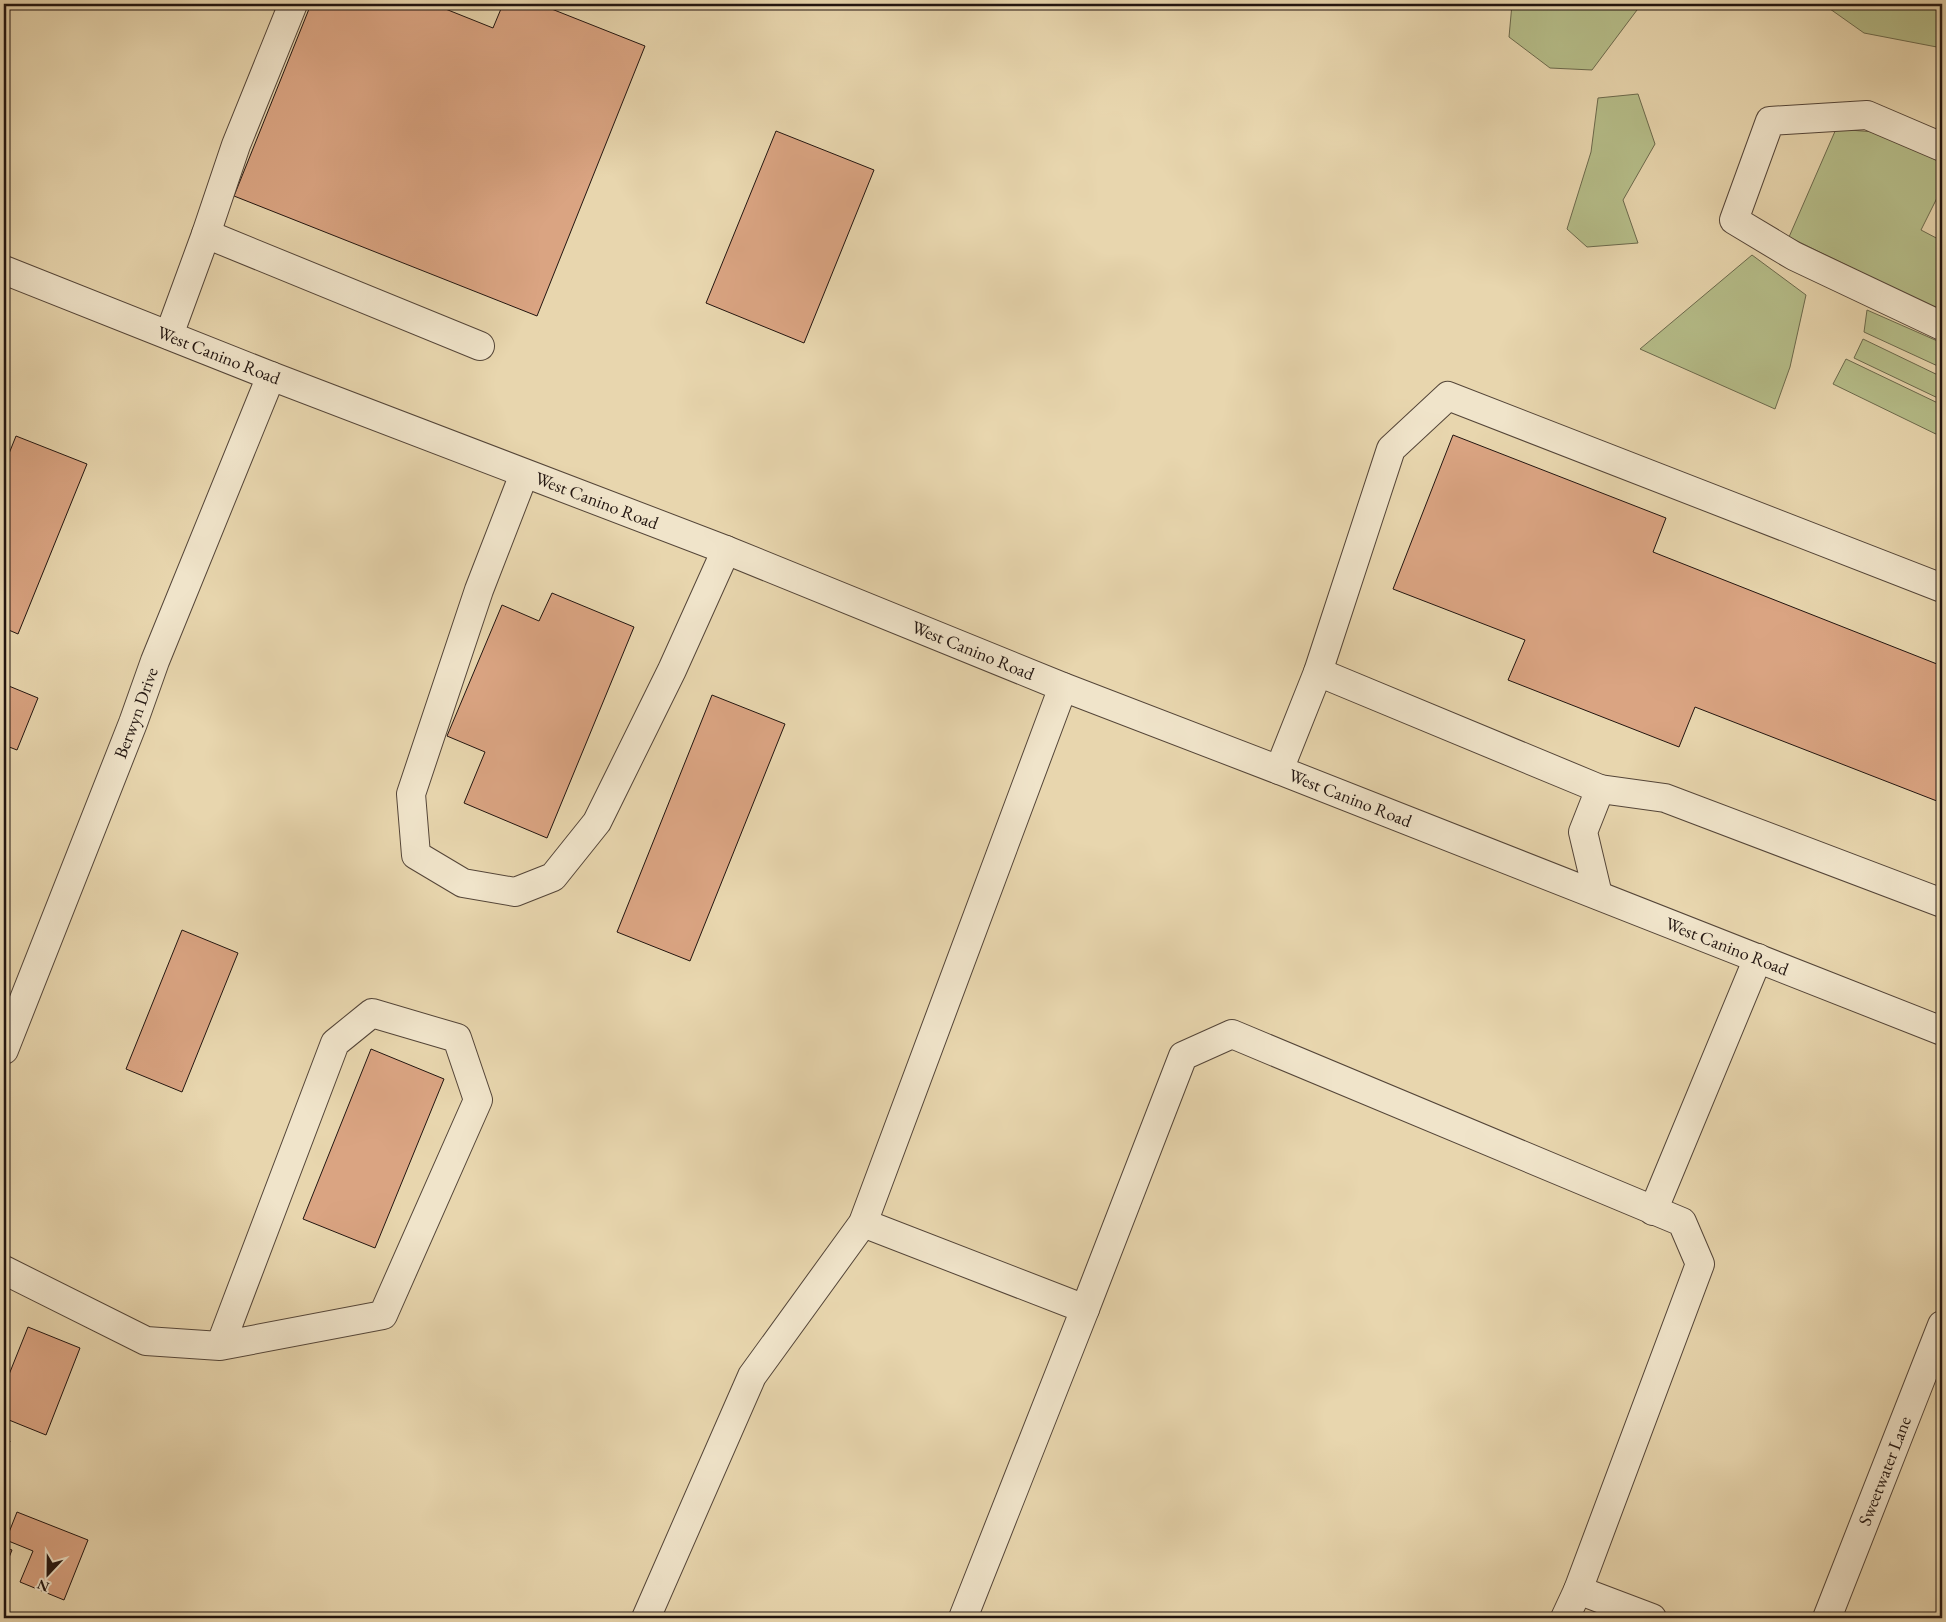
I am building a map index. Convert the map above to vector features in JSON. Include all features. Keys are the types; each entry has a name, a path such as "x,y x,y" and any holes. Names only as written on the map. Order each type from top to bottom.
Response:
{"street":[{"path":"169,335 236,145 293,4"},
{"path":"1942,147 1867,115 1770,121 1734,220 1794,256 1942,326"},
{"path":"206,234 480,346"},
{"name":"West Canino Road","path":"4,270 271,376 726,550 1063,688 1279,770 1942,1031"},
{"name":"Berwyn Drive","path":"4,1050 134,723 155,661 271,376"},
{"path":"1279,770 1318,672 1391,449 1448,396 1942,588"},
{"path":"524,474 479,590 410,794 416,856 463,884 515,892 553,877 586,836 597,822 672,670 726,550"},
{"path":"1318,672 1600,789 1665,798 1942,903"},
{"path":"646,1618 752,1376 863,1222 1063,688"},
{"path":"1598,895 1582,832 1600,789"},
{"path":"1653,1211 1758,958"},
{"path":"4,1270 146,1341 220,1346 384,1315 478,1100 458,1038 372,1013 336,1043 220,1346"},
{"path":"963,1618 1184,1056 1232,1034 1682,1222 1700,1264 1578,1590 1565,1618"},
{"path":"863,1222 1085,1309"},
{"name":"Sweetwater Lane","path":"1827,1618 1942,1325"},
{"path":"1578,1590 1652,1618"}],"green space":[{"path":"1512,4 1638,4 1637,10 1592,70 1550,68 1509,37"},
{"path":"1823,4 1942,4 1942,48 1864,33"},
{"path":"1638,94 1655,144 1623,200 1638,243 1587,247 1567,229 1591,152 1598,98"},
{"path":"1836,129 1875,132 1942,162 1942,188 1921,230 1942,241 1942,312 1789,237"},
{"path":"1752,255 1806,295 1790,367 1775,409 1640,349"},
{"path":"1867,310 1942,343 1942,368 1864,332"},
{"path":"1863,339 1942,377 1942,400 1854,358"},
{"path":"1846,359 1942,405 1942,437 1833,384"}],"building":[{"path":"311,4 433,4 493,28 503,4 539,4 645,46 537,316 234,196"},
{"path":"776,131 874,170 804,343 706,303"},
{"path":"1453,435 1666,518 1653,552 1942,666 1942,803 1695,707 1679,747 1508,680 1525,640 1393,589"},
{"path":"16,436 87,464 18,634 4,628 4,466"},
{"path":"552,593 634,627 547,838 464,803 485,752 447,736 502,605 539,621"},
{"path":"4,684 38,698 17,750 4,745"},
{"path":"712,695 785,724 690,961 617,932"},
{"path":"182,930 238,953 182,1092 126,1069"},
{"path":"371,1049 444,1079 375,1248 303,1219"},
{"path":"28,1327 80,1348 46,1435 4,1418 4,1387"},
{"path":"4,1439 10,1441 4,1456"},
{"path":"17,1512 88,1540 64,1600 20,1582 33,1551 6,1540"},
{"path":"4,1547 12,1550 4,1570"}]}
